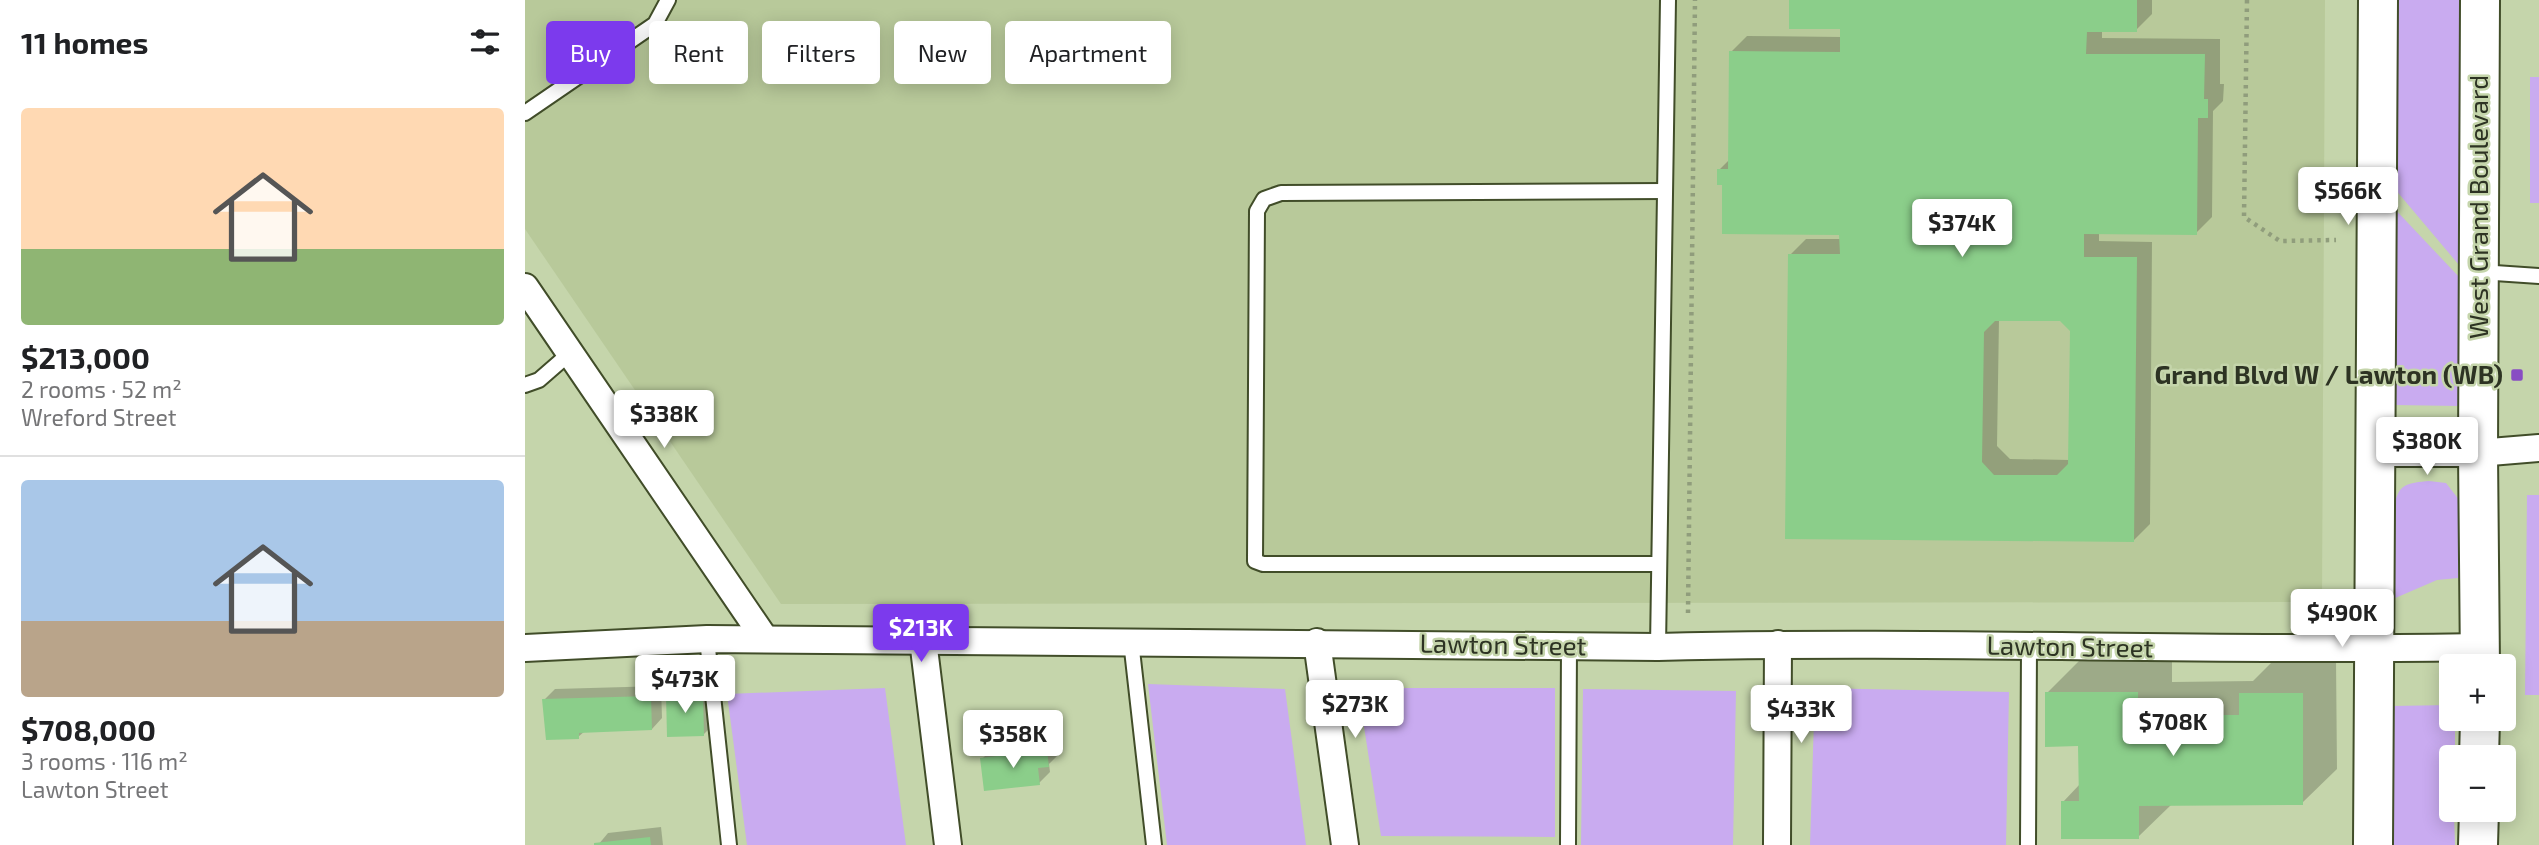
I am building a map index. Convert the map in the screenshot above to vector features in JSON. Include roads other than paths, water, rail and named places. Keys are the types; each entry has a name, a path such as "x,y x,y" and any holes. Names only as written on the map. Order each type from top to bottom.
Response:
{"main road":[{"path":"2373,845 2371,649 2377,453 2378,0"},
{"name":"West Grand Boulevard","path":"2480,0 2478,453 2481,654"},
{"path":"2478,845 2479,822"}],"street":[{"path":"525,287 765,639"},
{"path":"2377,453 2478,453 2539,448"},
{"name":"Lawton Street","path":"525,648 707,639 765,639 1658,647 1778,644 2371,649 2440,654"},
{"path":"923,640 948,845"},
{"path":"1317,642 1345,845"},
{"path":"1777,845 1778,644"}],"lane":[{"path":"525,113 655,24 668,0"},
{"path":"1658,647 1668,0"},
{"path":"1659,564 1263,564 1255,561 1256,268 1257,211 1264,199 1281,193 1665,191"},
{"path":"2478,272 2539,276"},
{"path":"525,384 539,380 570,353"},
{"path":"707,639 729,845"},
{"path":"1131,641 1154,845"},
{"path":"1568,845 1569,646"},
{"path":"2028,845 2029,647"}],"place":[{"name":"Grand Blvd W / Lawton (WB)","path":"2517,375"}]}
